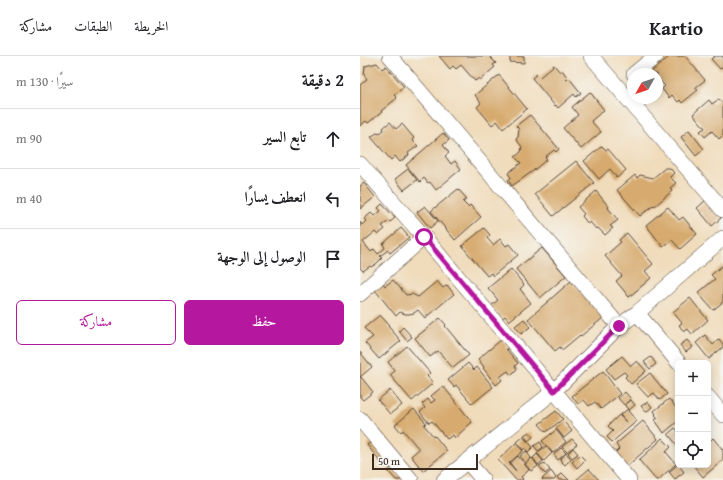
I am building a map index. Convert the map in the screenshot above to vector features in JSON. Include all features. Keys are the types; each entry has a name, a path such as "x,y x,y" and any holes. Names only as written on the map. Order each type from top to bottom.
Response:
{"street":[{"path":"390,56 619,326"},
{"path":"592,56 723,210"},
{"path":"641,68 656,56"},
{"path":"619,87 627,80"},
{"path":"360,164 424,237 629,480"},
{"path":"360,294 424,237"},
{"path":"444,480 554,391 619,326 637,313 722,242"},
{"path":"637,313 676,360"},
{"path":"711,401 723,415"},
{"path":"360,419 412,480"},
{"path":"467,461 483,480"}],"building":[{"path":"439,56 489,56 496,63 493,65 495,67 480,80 479,78 475,81 461,65 456,69 453,66 450,69"},
{"path":"510,56 524,56 524,63 510,62"},
{"path":"670,56 685,56 705,80 695,88 698,90 682,103 680,100 678,102 672,95 669,98 663,90 665,86 663,84 663,68 656,68"},
{"path":"715,56 723,56 723,66 720,69 711,59"},
{"path":"377,63 382,69 386,66 404,87 394,95 397,98 381,111 382,112 368,123 366,121 360,126 360,85 367,79 364,75 365,66"},
{"path":"554,65 560,72 562,70 567,77 565,78 567,80 569,78 581,93 576,97 574,94 558,108 532,78 537,74 540,77"},
{"path":"499,75 527,109 503,129 497,121 492,125 477,107 481,103 475,95"},
{"path":"590,92 604,110 591,121 601,132 581,149 563,128 578,115 572,107"},
{"path":"719,99 723,104 723,135 719,139 712,131 705,137 700,131 705,128 693,114 709,100 712,104"},
{"path":"530,115 559,149 556,152 554,150 545,157 547,159 512,186 508,180 511,178 508,173 521,163 515,157 521,152 522,147 516,139 518,137 519,129 516,126"},
{"path":"390,122 396,129 402,124 414,138 412,140 418,146 408,153 409,155 400,162 395,156 391,160 371,137 384,130 383,128"},
{"path":"689,130 704,149 696,156 681,137"},
{"path":"443,133 449,140 443,145 449,153 445,156 451,164 455,161 461,169 436,190 430,182 428,183 424,178 420,182 406,165"},
{"path":"602,146 606,150 608,149 626,170 617,178 610,169 599,179 584,161"},
{"path":"576,161 594,183 553,216 535,194"},
{"path":"665,168 670,168 674,173 670,177 676,183 670,188 672,191 655,206 654,205 640,216 617,190 635,175 637,178 640,175 653,178"},
{"path":"408,169 417,180 404,190 395,179"},
{"path":"364,183 375,197 360,209 360,186"},
{"path":"458,189 467,199 463,202 468,207 470,205 481,217 455,240 431,211"},
{"path":"596,191 618,220 610,226 613,228 605,235 598,228 596,229 590,222 588,224 582,216 584,214 578,207"},
{"path":"706,200 721,218 712,226 697,208"},
{"path":"382,204 395,218 382,226 385,229 378,235 375,232 363,242 371,252 374,249 378,254 385,248 383,244 401,228 409,237 390,253 388,250 380,256 382,258 376,264 363,271 360,268 360,222 362,225 366,221 364,219 371,213 374,216 381,211 378,208"},
{"path":"425,206 438,221 430,228 417,212"},
{"path":"668,207 679,220 683,217 697,234 680,249 672,240 663,247 646,225"},
{"path":"484,228 490,235 487,238 493,245 500,239 506,246 509,244 518,255 493,276 491,273 487,276 462,246"},
{"path":"627,233 653,264 645,271 651,278 629,297 616,281 622,276 605,256 621,242 619,240"},
{"path":"542,248 566,276 540,298 516,269"},
{"path":"723,265 723,302 713,310 698,293 715,279 711,275"},
{"path":"511,269 524,285 520,289 531,303 509,321 505,316 502,318 491,306 498,300 488,288"},
{"path":"393,280 406,295 412,294 418,297 437,281 443,288 447,285 454,294 425,318 418,310 409,314 400,312 396,316 375,290 383,283 385,286"},
{"path":"571,281 603,318 562,350 560,347 555,351 528,319"},
{"path":"690,298 708,320 692,334 688,329 684,332 679,325 682,323 673,312"},
{"path":"380,315 401,341 379,359 365,343 373,337 364,328"},
{"path":"440,318 469,355 453,368 438,351 430,357 415,338"},
{"path":"524,319 530,327 521,334 515,326"},
{"path":"403,327 412,337 407,341 399,331"},
{"path":"705,335 713,345 719,339 723,344 723,347 709,359 696,343"},
{"path":"502,339 508,347 506,349 518,363 515,366 517,369 511,375 508,371 505,373 500,377 502,380 496,385 478,359"},
{"path":"687,340 693,347 686,352 680,345"},
{"path":"407,346 430,373 427,376 433,383 412,401 390,375 395,371 388,362"},
{"path":"360,352 372,367 360,377"},
{"path":"622,356 631,366 637,361 646,371 631,384 625,377 627,375 624,372 614,379 606,369"},
{"path":"651,357 656,364 650,369 644,362"},
{"path":"468,363 474,370 477,367 493,387 472,404 456,385 454,387 448,380"},
{"path":"603,371 620,394 601,409 595,402 589,406 584,400 578,404 572,396"},
{"path":"650,373 667,394 660,400 654,393 648,397 636,384"},
{"path":"361,377 373,392 363,400 360,397"},
{"path":"443,386 472,422 455,438 453,435 447,439 432,421 429,423 420,412 425,408 422,404 428,399 431,403 435,400 431,396"},
{"path":"390,390 402,405 390,414 378,400"},
{"path":"625,392 631,399 624,405 618,398"},
{"path":"669,399 675,406 675,424 664,433 655,420 658,418 654,411"},
{"path":"631,400 635,405 628,411 637,421 612,442 607,437 613,431 608,426 619,415 627,423 620,415 628,409 625,406"},
{"path":"648,402 652,407 646,412 641,406"},
{"path":"414,409 426,423 424,425 447,451 423,471 411,456 419,449 403,430 401,432 395,425"},
{"path":"556,411 563,419 546,432 539,424"},
{"path":"643,421 658,439 626,467 614,454 619,449 616,444"},
{"path":"564,422 572,431 564,438 556,428"},
{"path":"675,428 675,442 668,434"},
{"path":"556,430 566,442 553,453 542,441"},
{"path":"529,432 533,437 528,441 524,435"},
{"path":"523,437 533,447 528,452 525,448 523,450 517,442"},
{"path":"662,438 671,447 666,452 675,465 658,480 656,480 639,460"},
{"path":"713,438 723,450 723,460 703,477 696,468 711,468 711,440"},
{"path":"572,439 577,444 567,452 562,447"},
{"path":"371,442 387,461 383,465 367,445"},
{"path":"540,442 543,447 538,451 534,446"},
{"path":"516,443 523,451 509,463 516,471 510,463 518,456 529,470 521,477 523,479 522,480 516,480 498,460"},
{"path":"546,446 552,453 544,461 537,453"},
{"path":"561,448 566,453 558,460 554,454"},
{"path":"573,448 578,454 572,458 568,453"},
{"path":"526,451 531,458 526,463 520,456"},
{"path":"566,453 571,459 565,465 560,460"},
{"path":"537,454 543,461 538,465 533,458"},
{"path":"580,455 585,460 577,468 572,462"},
{"path":"532,458 538,466 531,471 525,464"},
{"path":"544,463 550,470 545,474 539,466"},
{"path":"392,467 402,480 396,480 388,471"},
{"path":"675,467 675,468 681,468 684,472 675,479 669,472"},
{"path":"589,469 599,480 576,480"},
{"path":"551,471 556,478 554,480 542,479"},
{"path":"562,473 569,480 559,480 557,477"}],"route":[{"path":"424,237 554,391 619,326"}]}
